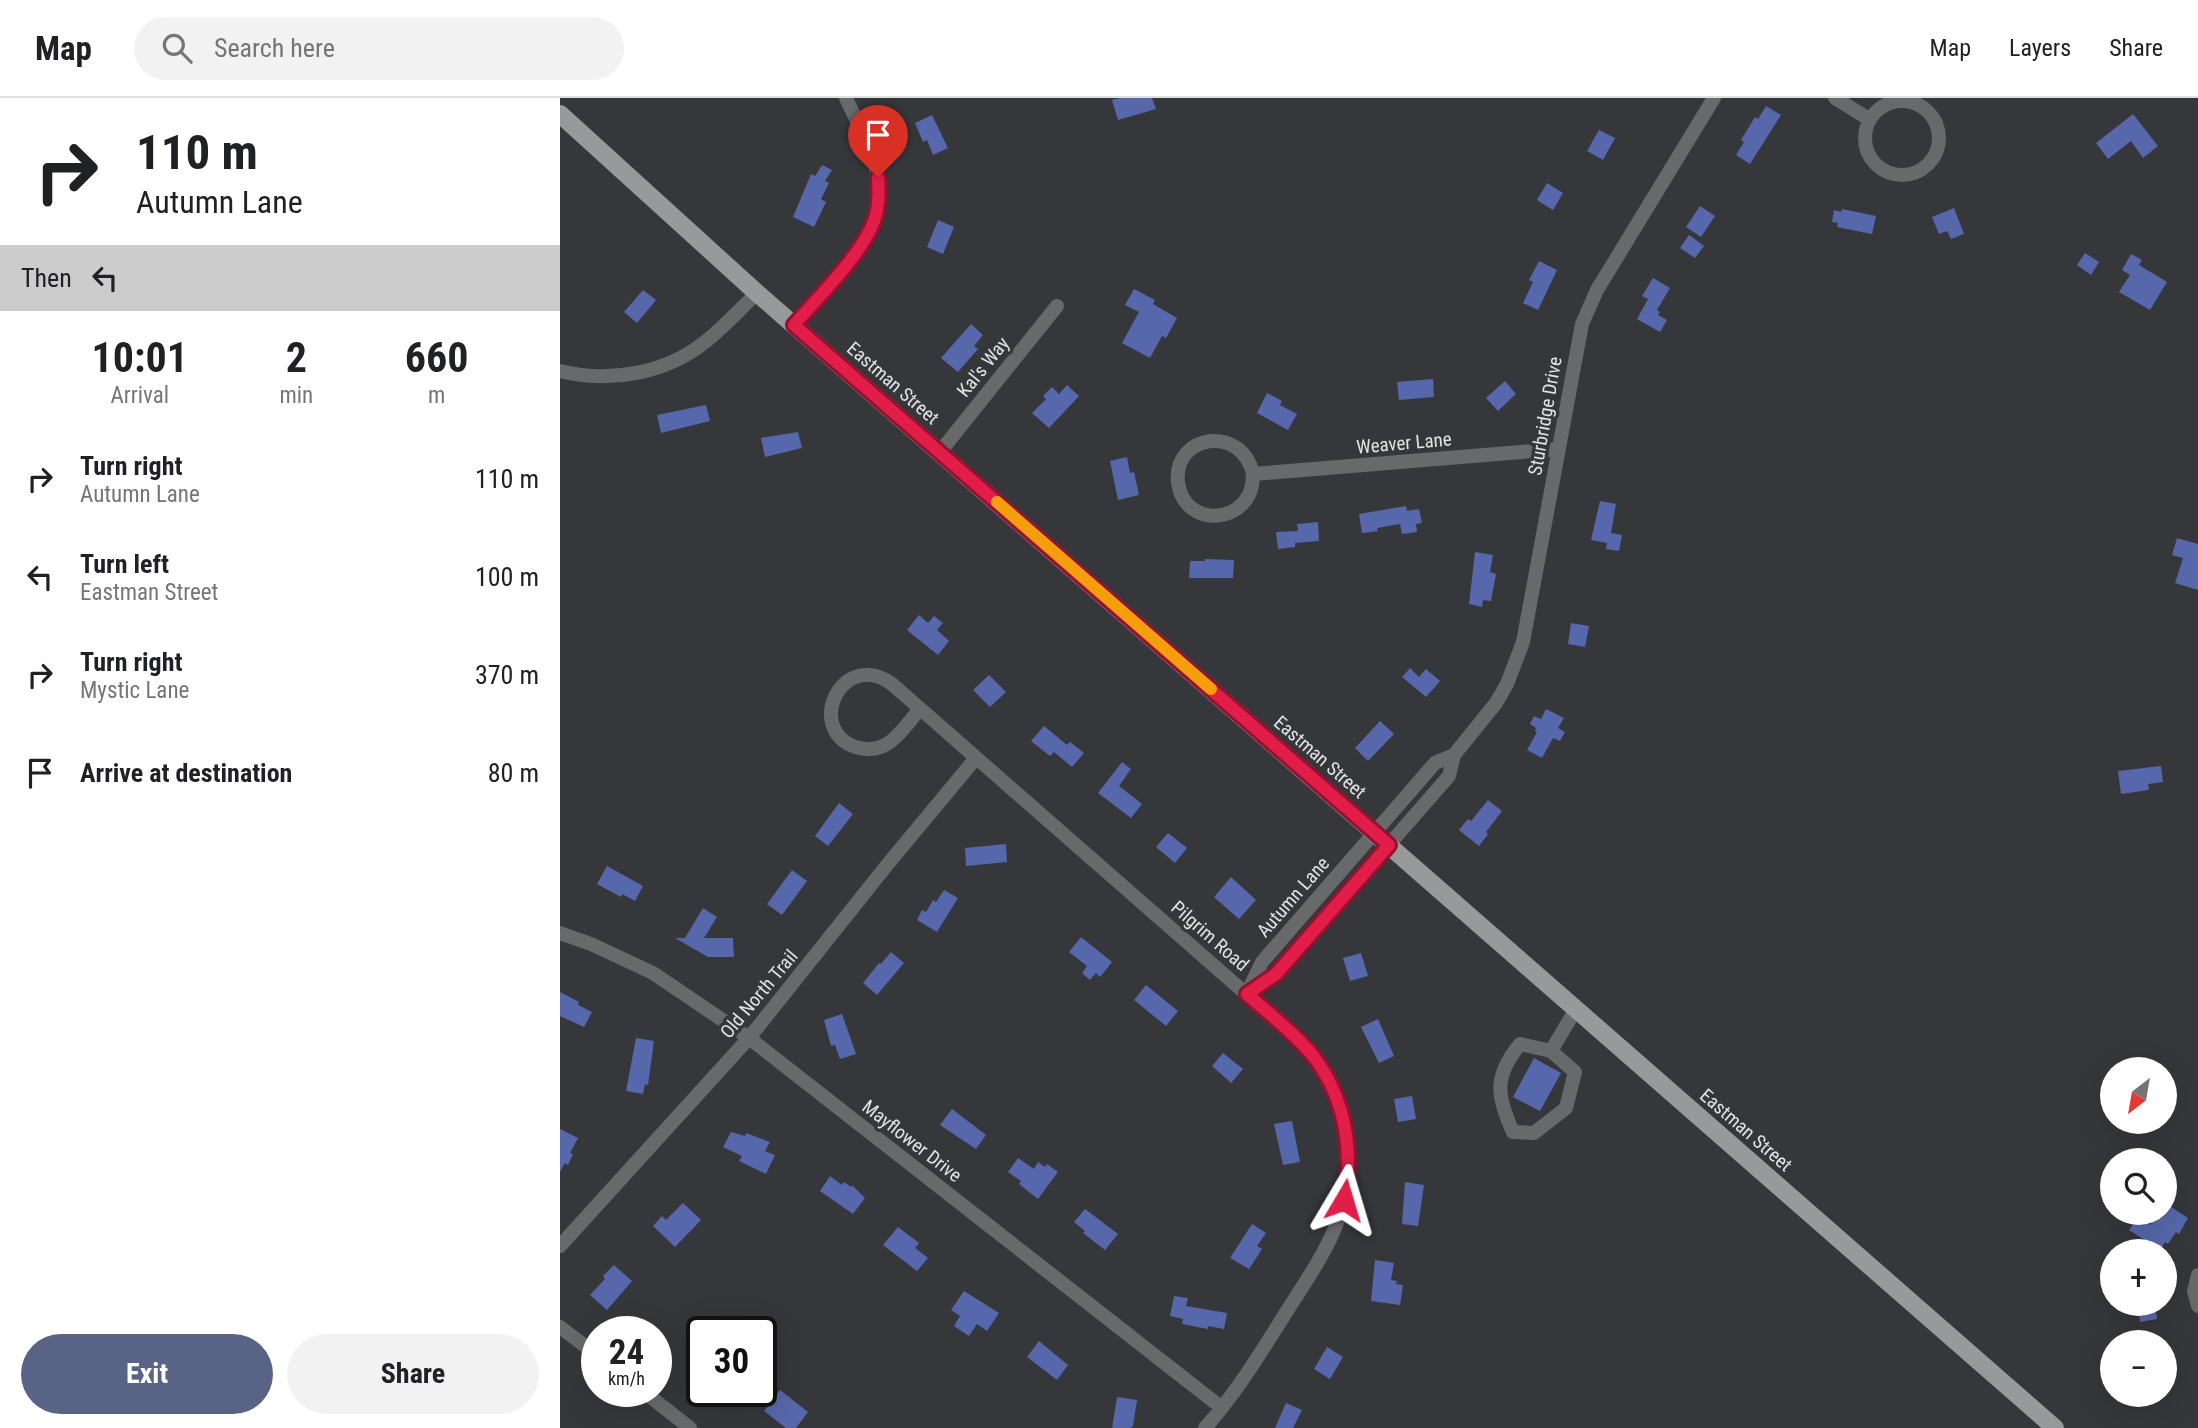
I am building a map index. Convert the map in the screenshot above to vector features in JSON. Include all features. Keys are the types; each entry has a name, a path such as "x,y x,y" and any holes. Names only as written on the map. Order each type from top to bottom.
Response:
{"main road":[{"name":"Eastman Street","path":"560,114 757,293 2054,1428"}],"street":[{"path":"794,325 855,254 877,214 878,177 846,98"},
{"name":"Sturbridge Drive","path":"1389,845 1449,776 1454,755 1496,703 1517,662 1523,642 1577,346 1589,307 1714,98"},
{"path":"1835,98 1869,120"},
{"path":"1908,101 1922,106 1932,117 1938,130 1938,145 1932,160 1913,174 1897,175 1882,169 1867,151 1864,135 1869,120 1879,108 1892,102 1908,101"},
{"path":"560,371 594,377 612,376 649,370 669,363 704,343 757,293"},
{"name":"Kal's Way","path":"940,452 1057,306"},
{"path":"1215,440 1238,448 1248,460 1253,474 1252,490 1244,504 1231,513 1216,516 1193,509 1183,497 1178,482 1179,466 1187,453 1200,444 1215,440"},
{"name":"Weaver Lane","path":"1253,474 1558,449"},
{"name":"Pilgrim Road","path":"920,709 893,739 872,749 857,747 843,740 834,727 831,712 837,690 849,680 863,675 886,680 920,709 1247,994 1292,1034 1322,1068 1335,1096 1348,1140 1348,1171 1344,1200 1329,1241 1243,1381 1205,1428"},
{"name":"Sturbridge Drive","path":"1375,832 1435,763 1454,755"},
{"name":"Old North Trail","path":"560,1246 749,1038 976,758"},
{"name":"Autumn Lane","path":"1247,994 1262,962 1375,832"},
{"name":"Autumn Lane","path":"1247,994 1276,974 1389,845"},
{"name":"Mayflower Drive","path":"560,933 612,953 653,973 749,1038 1222,1408"},
{"path":"1551,1051 1576,1009"},
{"path":"1520,1044 1551,1051 1575,1072 1566,1108 1534,1133 1513,1132 1504,1112 1499,1083 1506,1060 1520,1044"},
{"path":"2198,1276 2194,1291 2198,1306"},
{"path":"560,1327 581,1343"},
{"path":"663,1407 690,1428"}],"building":[{"path":"1152,98 1156,109 1118,120 1112,100"},
{"path":"1766,106 1781,115 1750,164 1736,155 1744,142 1741,140 1755,117 1758,119"},
{"path":"2133,114 2158,146 2143,158 2131,141 2108,159 2096,143"},
{"path":"932,115 948,148 933,155 927,140 923,142 915,123"},
{"path":"1599,130 1615,138 1603,160 1587,151"},
{"path":"822,165 832,170 825,181 829,183 821,199 826,202 814,227 793,217 811,174 815,176"},
{"path":"1547,183 1563,193 1553,210 1537,200"},
{"path":"1700,206 1715,216 1701,237 1686,227"},
{"path":"1954,208 1964,234 1951,239 1947,231 1939,234 1932,217"},
{"path":"1842,209 1876,216 1872,234 1837,227 1838,223 1832,222 1834,210 1841,212"},
{"path":"938,220 954,227 943,254 927,247"},
{"path":"1689,235 1704,246 1695,258 1680,248"},
{"path":"2085,253 2099,262 2091,275 2077,265"},
{"path":"2131,254 2142,260 2139,265 2167,282 2150,310 2119,292 2130,275 2122,270"},
{"path":"1539,261 1557,270 1538,310 1523,303 1533,282 1529,280"},
{"path":"1653,278 1670,288 1657,310 1660,312 1658,315 1667,320 1660,332 1637,319 1648,299 1642,296"},
{"path":"1134,289 1155,300 1153,304 1177,318 1166,338 1162,336 1150,358 1122,343 1139,312 1125,305"},
{"path":"643,290 656,300 637,323 624,312"},
{"path":"971,324 983,335 974,346 978,349 958,372 941,358"},
{"path":"1433,379 1434,397 1399,400 1397,382"},
{"path":"1505,381 1516,394 1498,411 1486,398"},
{"path":"1067,385 1079,396 1049,428 1032,413 1046,399 1043,396 1052,387 1059,394"},
{"path":"1267,393 1282,401 1280,405 1297,414 1288,430 1257,413"},
{"path":"706,405 710,421 661,433 657,415"},
{"path":"798,432 802,448 765,457 761,438"},
{"path":"1127,457 1130,473 1134,472 1139,495 1118,500 1110,461"},
{"path":"1600,501 1616,504 1611,533 1622,535 1619,551 1606,549 1607,543 1591,540"},
{"path":"1406,506 1407,511 1419,509 1422,523 1416,524 1417,532 1402,534 1400,524 1362,533 1359,514"},
{"path":"1318,522 1319,541 1295,543 1295,547 1278,549 1276,532 1298,531 1297,524"},
{"path":"2177,538 2198,544 2198,590 2175,583 2183,558 2172,555"},
{"path":"1475,552 1493,555 1490,572 1496,574 1491,601 1483,600 1482,607 1469,604"},
{"path":"1234,560 1233,578 1189,578 1190,561"},
{"path":"919,615 928,623 934,616 943,623 937,630 949,641 938,655 907,630"},
{"path":"1571,623 1589,626 1585,647 1568,644"},
{"path":"1410,668 1419,677 1426,669 1440,681 1426,697 1402,677"},
{"path":"989,675 1006,692 990,707 973,690"},
{"path":"1546,709 1564,718 1558,728 1565,732 1560,741 1553,738 1542,758 1527,750 1537,732 1530,724 1534,716 1541,719"},
{"path":"1380,721 1394,734 1368,761 1355,748"},
{"path":"1044,726 1067,745 1070,742 1084,753 1072,767 1054,752 1050,756 1031,741"},
{"path":"1122,762 1131,769 1119,786 1142,804 1131,818 1098,793"},
{"path":"2161,766 2163,782 2148,784 2149,790 2121,794 2118,771"},
{"path":"1488,800 1502,811 1479,846 1459,830 1468,819 1471,821"},
{"path":"839,803 853,814 828,846 815,836"},
{"path":"1168,833 1187,848 1175,863 1156,847"},
{"path":"1006,844 1007,862 966,866 965,848"},
{"path":"607,866 643,886 635,901 597,884"},
{"path":"792,870 807,881 782,915 767,904"},
{"path":"1231,877 1256,900 1239,919 1214,897"},
{"path":"944,890 958,898 937,932 917,920 922,910 926,912 933,900 936,902"},
{"path":"703,908 717,917 704,938 733,938 734,957 708,957 675,938 685,938"},
{"path":"1081,937 1112,962 1100,977 1096,973 1090,980 1082,973 1087,966 1069,952"},
{"path":"891,952 904,963 877,995 863,983"},
{"path":"1361,953 1368,976 1350,981 1343,958"},
{"path":"1146,985 1178,1011 1166,1026 1134,1000"},
{"path":"560,992 592,1012 584,1027 560,1016"},
{"path":"842,1014 856,1054 840,1059 835,1045 831,1046 824,1020"},
{"path":"1378,1019 1394,1056 1379,1063 1361,1027"},
{"path":"636,1038 654,1041 648,1085 645,1084 643,1094 626,1091"},
{"path":"1223,1053 1243,1069 1231,1083 1212,1066"},
{"path":"1534,1058 1561,1073 1540,1111 1513,1097"},
{"path":"1412,1096 1416,1119 1398,1122 1394,1099"},
{"path":"952,1109 986,1135 976,1149 940,1125"},
{"path":"1292,1121 1300,1162 1283,1165 1274,1124"},
{"path":"560,1129 578,1138 570,1153 573,1154 568,1165 565,1163 560,1172"},
{"path":"731,1132 745,1136 746,1133 770,1142 765,1151 775,1155 766,1174 739,1161 742,1156 723,1147"},
{"path":"1018,1158 1034,1169 1038,1162 1045,1167 1047,1164 1058,1172 1038,1199 1008,1172"},
{"path":"830,1176 842,1185 844,1182 851,1187 852,1185 865,1198 853,1214 820,1191"},
{"path":"1405,1182 1424,1185 1418,1226 1402,1224"},
{"path":"683,1203 701,1220 675,1247 653,1226 662,1216 666,1220"},
{"path":"1085,1209 1118,1234 1105,1250 1083,1233 1085,1231 1074,1222"},
{"path":"2177,1211 2188,1218 2179,1234 2176,1232 2171,1239 2143,1239 2129,1230 2132,1225 2177,1225"},
{"path":"1252,1224 1266,1233 1257,1246 1262,1249 1249,1269 1230,1258"},
{"path":"898,1227 919,1243 915,1248 928,1258 917,1271 883,1245"},
{"path":"1375,1260 1394,1263 1391,1280 1403,1285 1400,1305 1371,1301"},
{"path":"614,1265 632,1281 607,1310 590,1295"},
{"path":"964,1291 999,1313 987,1331 977,1324 969,1336 954,1326 960,1316 951,1310"},
{"path":"1174,1296 1188,1298 1186,1306 1227,1313 1224,1329 1182,1324 1183,1319 1170,1316"},
{"path":"2139,1316 2157,1316 2157,1319 2140,1322"},
{"path":"1039,1341 1068,1365 1057,1380 1027,1357"},
{"path":"1327,1347 1343,1357 1330,1379 1314,1369"},
{"path":"780,1390 808,1412 796,1428 786,1428 764,1411 767,1407 777,1407 777,1394"},
{"path":"1117,1397 1137,1400 1133,1426 1130,1428 1112,1428"},
{"path":"1286,1403 1302,1410 1293,1428 1275,1428"}],"slow traffic":[{"path":"997,502 1211,689"}],"route":[{"path":"878,177 877,214 867,236 855,254 794,325 1389,845 1276,974 1247,994 1303,1044 1329,1081 1341,1110 1348,1140 1344,1200"}]}
